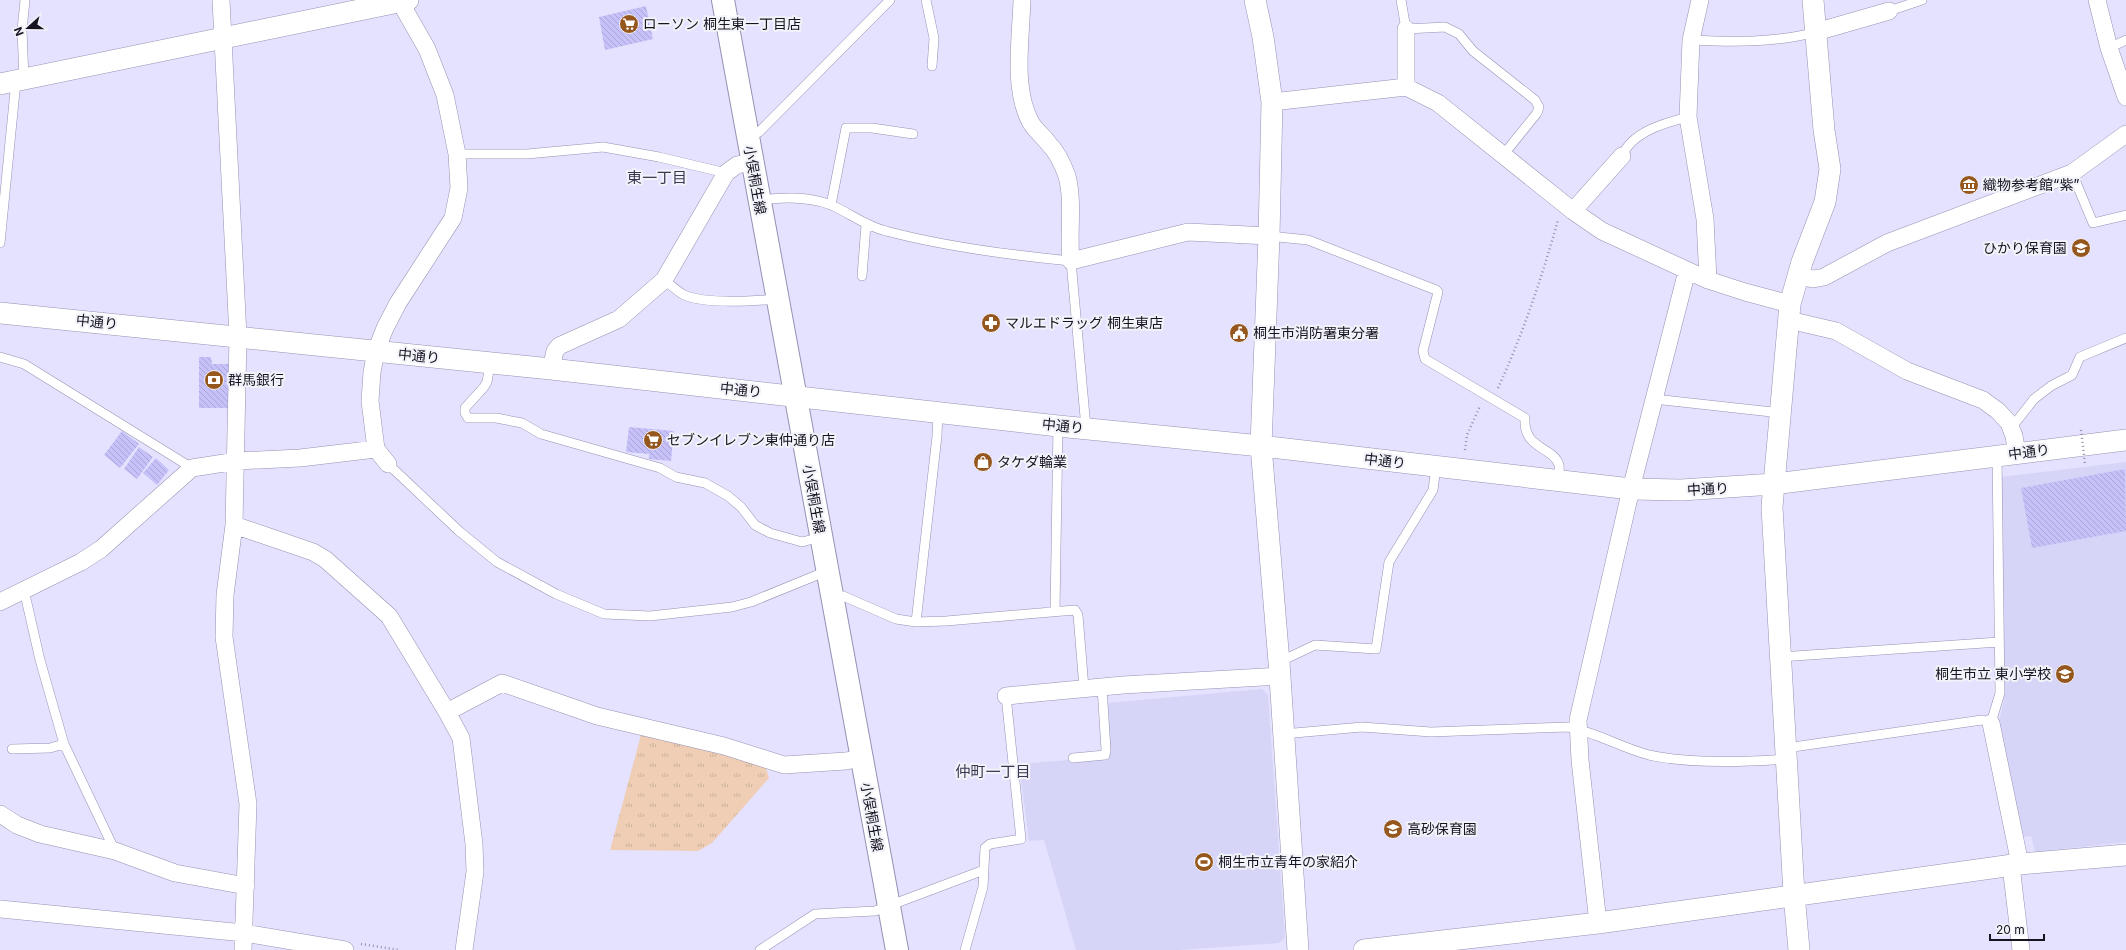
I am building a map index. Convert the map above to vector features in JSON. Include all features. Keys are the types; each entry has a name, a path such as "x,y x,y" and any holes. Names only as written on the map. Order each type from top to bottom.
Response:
{"main road":[{"name":"小俣桐生線","path":"723,0 897,950"}],"street":[{"path":"221,0 238,336 237,461 234,525 225,595 224,637 248,804 243,942"},
{"path":"1022,0 1020,88 1023,106 1032,124 1050,145 1067,176 1070,195 1069,245 1071,261 1188,232 1269,236"},
{"path":"1255,0 1263,38 1272,102 1269,236 1261,446 1279,669 1298,950"},
{"path":"1700,0 1691,40 1688,117 1705,219 1708,280"},
{"path":"1798,950 1773,525 1774,484 1790,312 1797,276 1825,202 1830,169 1824,130 1813,0"},
{"path":"2097,0 2109,48 2126,97"},
{"path":"14,81 402,1 427,49 445,95 457,154 459,188 453,218 398,303 385,328 376,351 372,372 370,401 376,450 388,464"},
{"path":"1816,32 1889,11"},
{"path":"1406,29 1406,87"},
{"path":"1272,102 1406,87 1438,103 1570,208 1602,231 1708,280 1745,292 1836,331 1886,361 1907,371 1983,400 1998,411 2012,427 2007,454"},
{"path":"1797,276 1813,279 1824,277 1888,243 2072,173 2126,134"},
{"path":"1570,208 1622,156"},
{"path":"552,369 555,351 559,346 619,319 664,280 726,173 737,165 752,162"},
{"path":"1598,923 1578,729 1595,640 1631,489 1687,271"},
{"name":"中通り","path":"0,313 238,336 490,364 552,369 1058,426 1261,446 1631,489 1681,490 1774,484 2126,440"},
{"path":"0,602 81,562 101,549 192,468 237,461 300,458 376,450"},
{"path":"234,525 313,552 325,559 389,616 447,712 461,738 474,844 475,872 464,950"},
{"path":"1006,696 1279,669"},
{"path":"447,712 502,683 597,716 724,746 784,765 846,761 861,758"},
{"path":"1991,723 2015,865 2021,950"},
{"path":"0,814 17,825 40,834 116,851 175,873 246,886"},
{"path":"1364,950 1598,923 1794,894 2015,865 2126,855"},
{"path":"0,909 243,942 345,950"}],"lane":[{"path":"0,243 14,81 25,0"},
{"path":"748,138 759,132 890,0"},
{"path":"926,0 934,38 932,66"},
{"path":"1401,0 1406,29 1445,27 1459,34 1473,52 1535,100 1538,107 1537,113 1504,154"},
{"path":"1889,11 1922,0"},
{"path":"1691,40 1755,40 1787,38 1816,32"},
{"path":"2109,48 2126,40"},
{"path":"1622,156 1625,148 1642,134 1654,128 1688,117"},
{"path":"831,205 846,128 872,128 913,134"},
{"path":"457,154 528,154 603,147 659,157 726,173"},
{"path":"2072,173 2093,222 2126,216"},
{"path":"759,200 805,198 831,205 866,225 885,231 965,247 1071,261 1086,428"},
{"path":"862,276 866,225"},
{"path":"1269,236 1315,242 1436,290 1438,292 1423,355 1425,359 1525,418 1526,430 1531,441 1554,458 1559,466 1558,481"},
{"path":"664,280 683,294 694,298 755,301 777,299"},
{"path":"2012,427 2024,409 2039,394 2072,375 2080,357 2126,338"},
{"path":"0,357 24,364 192,468"},
{"path":"490,364 487,382 465,408 464,413 468,418 496,418 522,423 541,434 660,468 676,477 705,483 728,496 741,507 755,525 770,533 802,542 821,537"},
{"path":"1654,399 1781,413"},
{"path":"916,622 938,412"},
{"path":"1055,611 1058,426"},
{"path":"1283,734 1362,727 1431,732 1568,727 1578,729 1631,749 1662,757 1721,760 1786,753 1982,720 1991,723 2000,694 1999,642 2007,454"},
{"path":"388,464 459,531 498,562 556,594 604,614 650,616 732,607 751,602 827,571"},
{"path":"1279,669 1315,645 1376,649 1389,562 1433,490 1436,467"},
{"path":"24,590 40,660 64,744 116,851"},
{"path":"832,596 843,596 896,619 916,622 953,621 1075,610 1078,615 1084,688"},
{"path":"1780,657 1999,642"},
{"path":"1073,758 1105,754 1102,687"},
{"path":"965,950 983,888 986,848 990,844 1021,839 1006,696"},
{"path":"12,749 50,748 64,744"},
{"path":"760,950 815,914 876,911 984,870"}],"path":[{"path":"1463,470 1467,435 1488,396 1497,389 1515,351 1552,246 1558,218 1570,208"},
{"path":"2081,430 2086,464"}],"shaded area":[{"name":"桐生市立 東小学校","path":"2126,462 2126,842 2035,852 2031,836 2023,837 1999,722 2004,700 2000,477"},
{"path":"1262,689 1268,695 1285,938 1279,943 1180,950 1076,950 1044,840 1029,841 1019,764 1106,757 1110,753 1107,703"}],"green space":[{"path":"641,735 750,761 766,768 769,778 712,843 698,851 610,850"}],"building":[{"path":"646,6 653,39 605,50 599,17"},
{"path":"199,357 211,357 212,364 230,364 230,408 199,408"},
{"path":"629,427 674,431 671,461 649,459 649,454 626,452"},
{"path":"122,431 139,444 120,468 104,455"},
{"path":"139,447 153,457 137,479 124,469"},
{"path":"156,458 169,470 157,485 143,473"},
{"path":"2125,469 2126,531 2032,548 2021,488"}],"place":[{"name":"ローソン 桐生東一丁目店","path":"629,24"},
{"name":"織物参考館“紫”","path":"1969,185"},
{"name":"ひかり保育園","path":"2081,248"},
{"name":"マルエドラッグ 桐生東店","path":"991,323"},
{"name":"桐生市消防署東分署","path":"1239,333"},
{"name":"群馬銀行","path":"214,380"},
{"name":"セブンイレブン東仲通り店","path":"653,440"},
{"name":"タケダ輪業","path":"983,462"},
{"name":"桐生市立 東小学校","path":"2065,674"},
{"name":"高砂保育園","path":"1393,829"},
{"name":"桐生市立青年の家紹介","path":"1204,862"}],"district":[{"name":"東一丁目","path":"657,178"},
{"name":"仲町一丁目","path":"993,772"}]}
